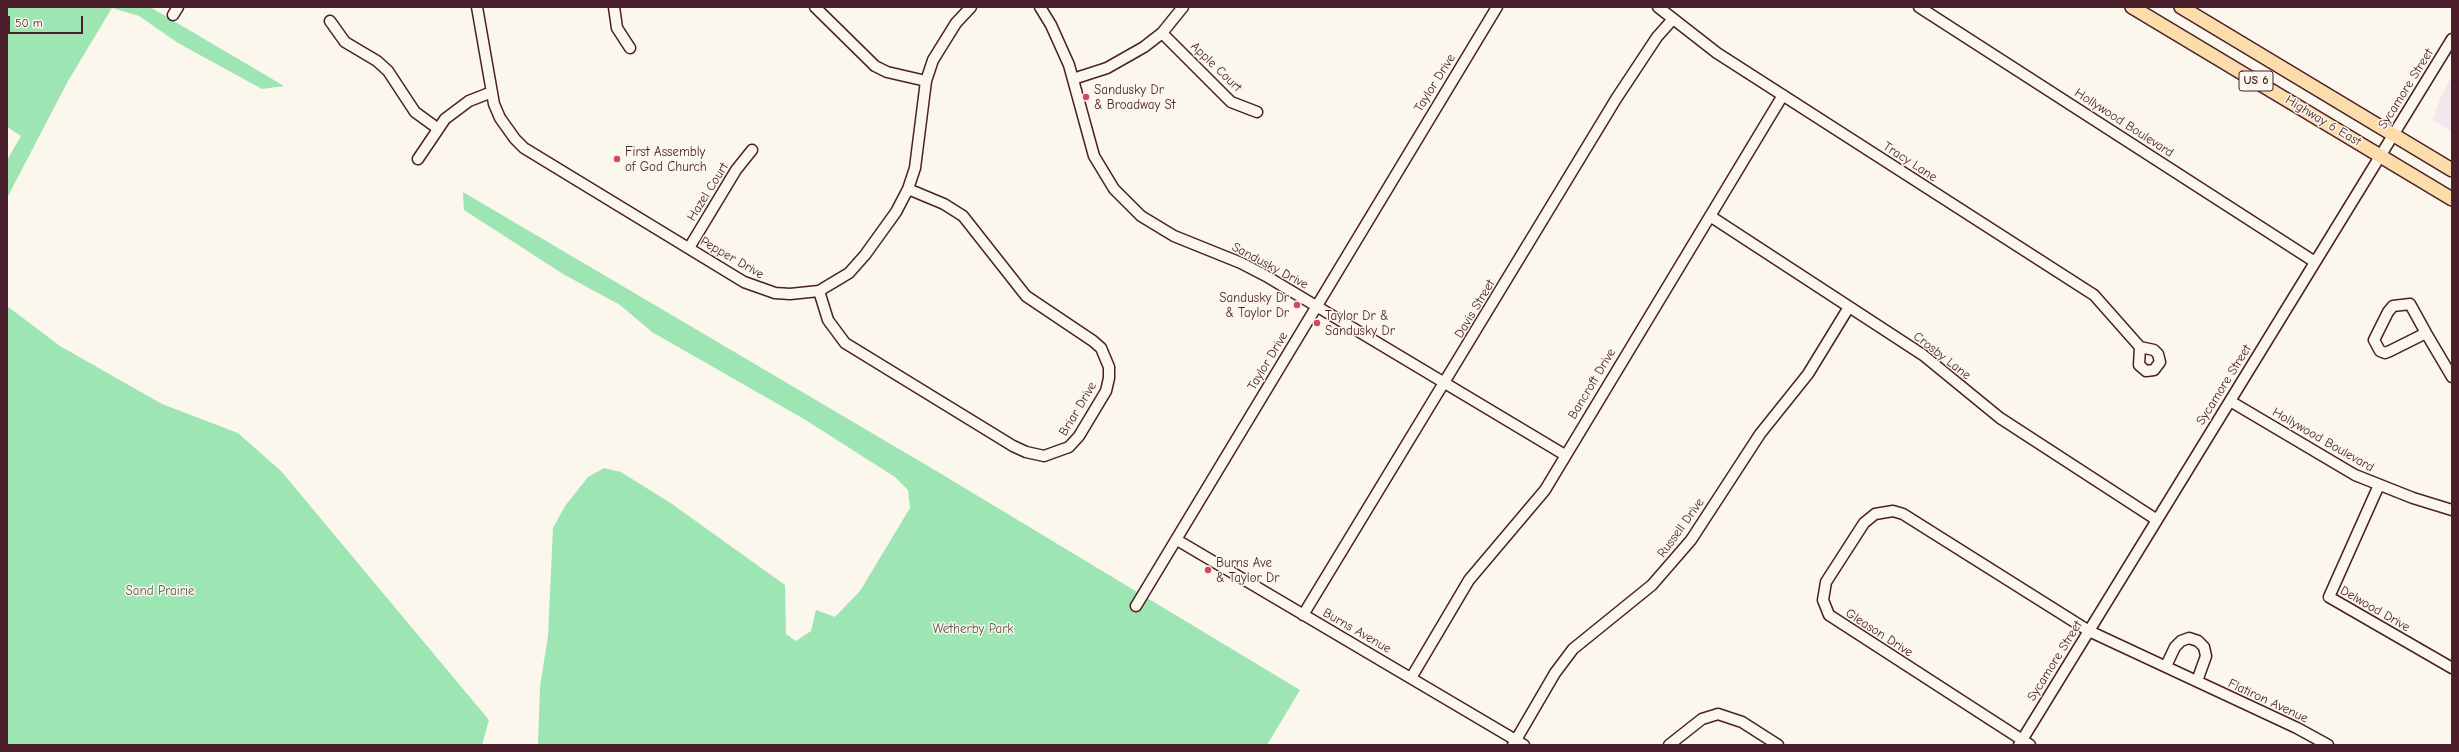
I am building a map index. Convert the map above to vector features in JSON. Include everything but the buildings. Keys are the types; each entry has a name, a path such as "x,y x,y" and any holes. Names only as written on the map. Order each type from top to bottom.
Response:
{"main road":[{"name":"Highway 6 East","path":"2132,7 2381,155 2452,199"},
{"name":"Highway 6 East","path":"2181,7 2452,170"}],"street":[{"name":"Pepper Drive","path":"477,7 492,92 500,118 515,140 524,148 689,248 760,289 790,294 819,291 849,273 865,255 896,212 908,189 914,168 926,81 933,60 943,41 971,7"},
{"path":"614,7 617,28 630,48"},
{"path":"814,7 875,66 887,72 926,81"},
{"name":"Sandusky Drive","path":"1040,7 1061,45 1073,79 1094,156 1104,175 1126,202 1158,228 1241,263 1317,306 1565,455"},
{"path":"1073,79 1107,68 1125,60 1162,33 1183,7"},
{"name":"Taylor Drive","path":"1136,606 1497,7"},
{"name":"Tracy Lane","path":"1658,7 1717,53 2094,295 2140,347"},
{"name":"Hollywood Boulevard","path":"1919,7 2315,262"},
{"name":"Davis Street","path":"1303,615 1445,384 1620,93 1656,37 1673,19"},
{"path":"330,21 345,42 377,61 388,71 416,112 437,128"},
{"name":"Apple Court","path":"1162,33 1231,102 1257,112"},
{"name":"Sycamore Street","path":"2023,743 2089,631 2452,39"},
{"path":"418,159 437,128 456,109 492,92"},
{"name":"Bancroft Drive","path":"1411,678 1469,580 1537,500 1783,95"},
{"name":"Hazel Court","path":"689,248 736,170 752,150"},
{"name":"Briar Drive","path":"819,291 828,320 845,343 1013,446 1026,452 1044,456 1069,447 1074,442 1106,391 1109,378 1109,367 1101,348 1093,340 1026,296 963,216 944,204 908,189"},
{"name":"Crosby Lane","path":"1710,216 1923,355 2017,429 2157,520"},
{"path":"2426,333 2385,353 2380,351 2374,344 2378,332 2388,312 2393,306 2410,304 2452,377"},
{"name":"Russell Drive","path":"1518,743 1555,673 1573,649 1652,585 1691,540 1760,434 1808,374 1849,307"},
{"name":"Hollywood Boulevard","path":"2230,401 2355,475 2379,485 2452,510"},
{"name":"Delwood Drive","path":"2379,485 2329,598 2452,668"},
{"name":"Gleason Drive","path":"2023,743 1835,620 1826,608 1823,600 1826,582 1867,520 1875,514 1893,511 1903,514 2089,631"},
{"name":"Burns Avenue","path":"1177,540 1518,743"},
{"name":"Flatiron Avenue","path":"2089,631 2166,666 2328,745"},
{"path":"2166,666 2175,646 2181,641 2189,638 2198,641 2204,647 2206,656 2197,681"},
{"path":"1669,745 1702,719 1718,714 1742,722 1778,745"}],"shaded area":[{"path":"2452,76 2452,132 2433,120 2440,99"}],"green space":[{"path":"7,7 150,7 284,86 262,89 178,43 139,16 112,8 68,81 7,198 7,160 21,136 7,127"},
{"name":"Wetherby Park","path":"463,192 933,469 1300,690 1267,745 538,745 540,686 548,636 553,528 565,506 588,477 604,468 621,472 672,504 785,585 786,634 796,641 811,631 816,610 835,617 860,591 910,508 908,490 895,477 804,419 652,332 620,305 563,274 464,210"},
{"name":"Sand Prairie","path":"7,306 60,346 162,404 238,433 281,471 489,720 482,745 7,745"}],"place":[{"name":"Sandusky Dr & Broadway St","path":"1086,97"},
{"name":"First Assembly of God Church","path":"617,159"},
{"name":"Sandusky Dr & Taylor Dr","path":"1297,305"},
{"name":"Taylor Dr & Sandusky Dr","path":"1317,323"},
{"name":"Burns Ave & Taylor Dr","path":"1208,570"}]}
